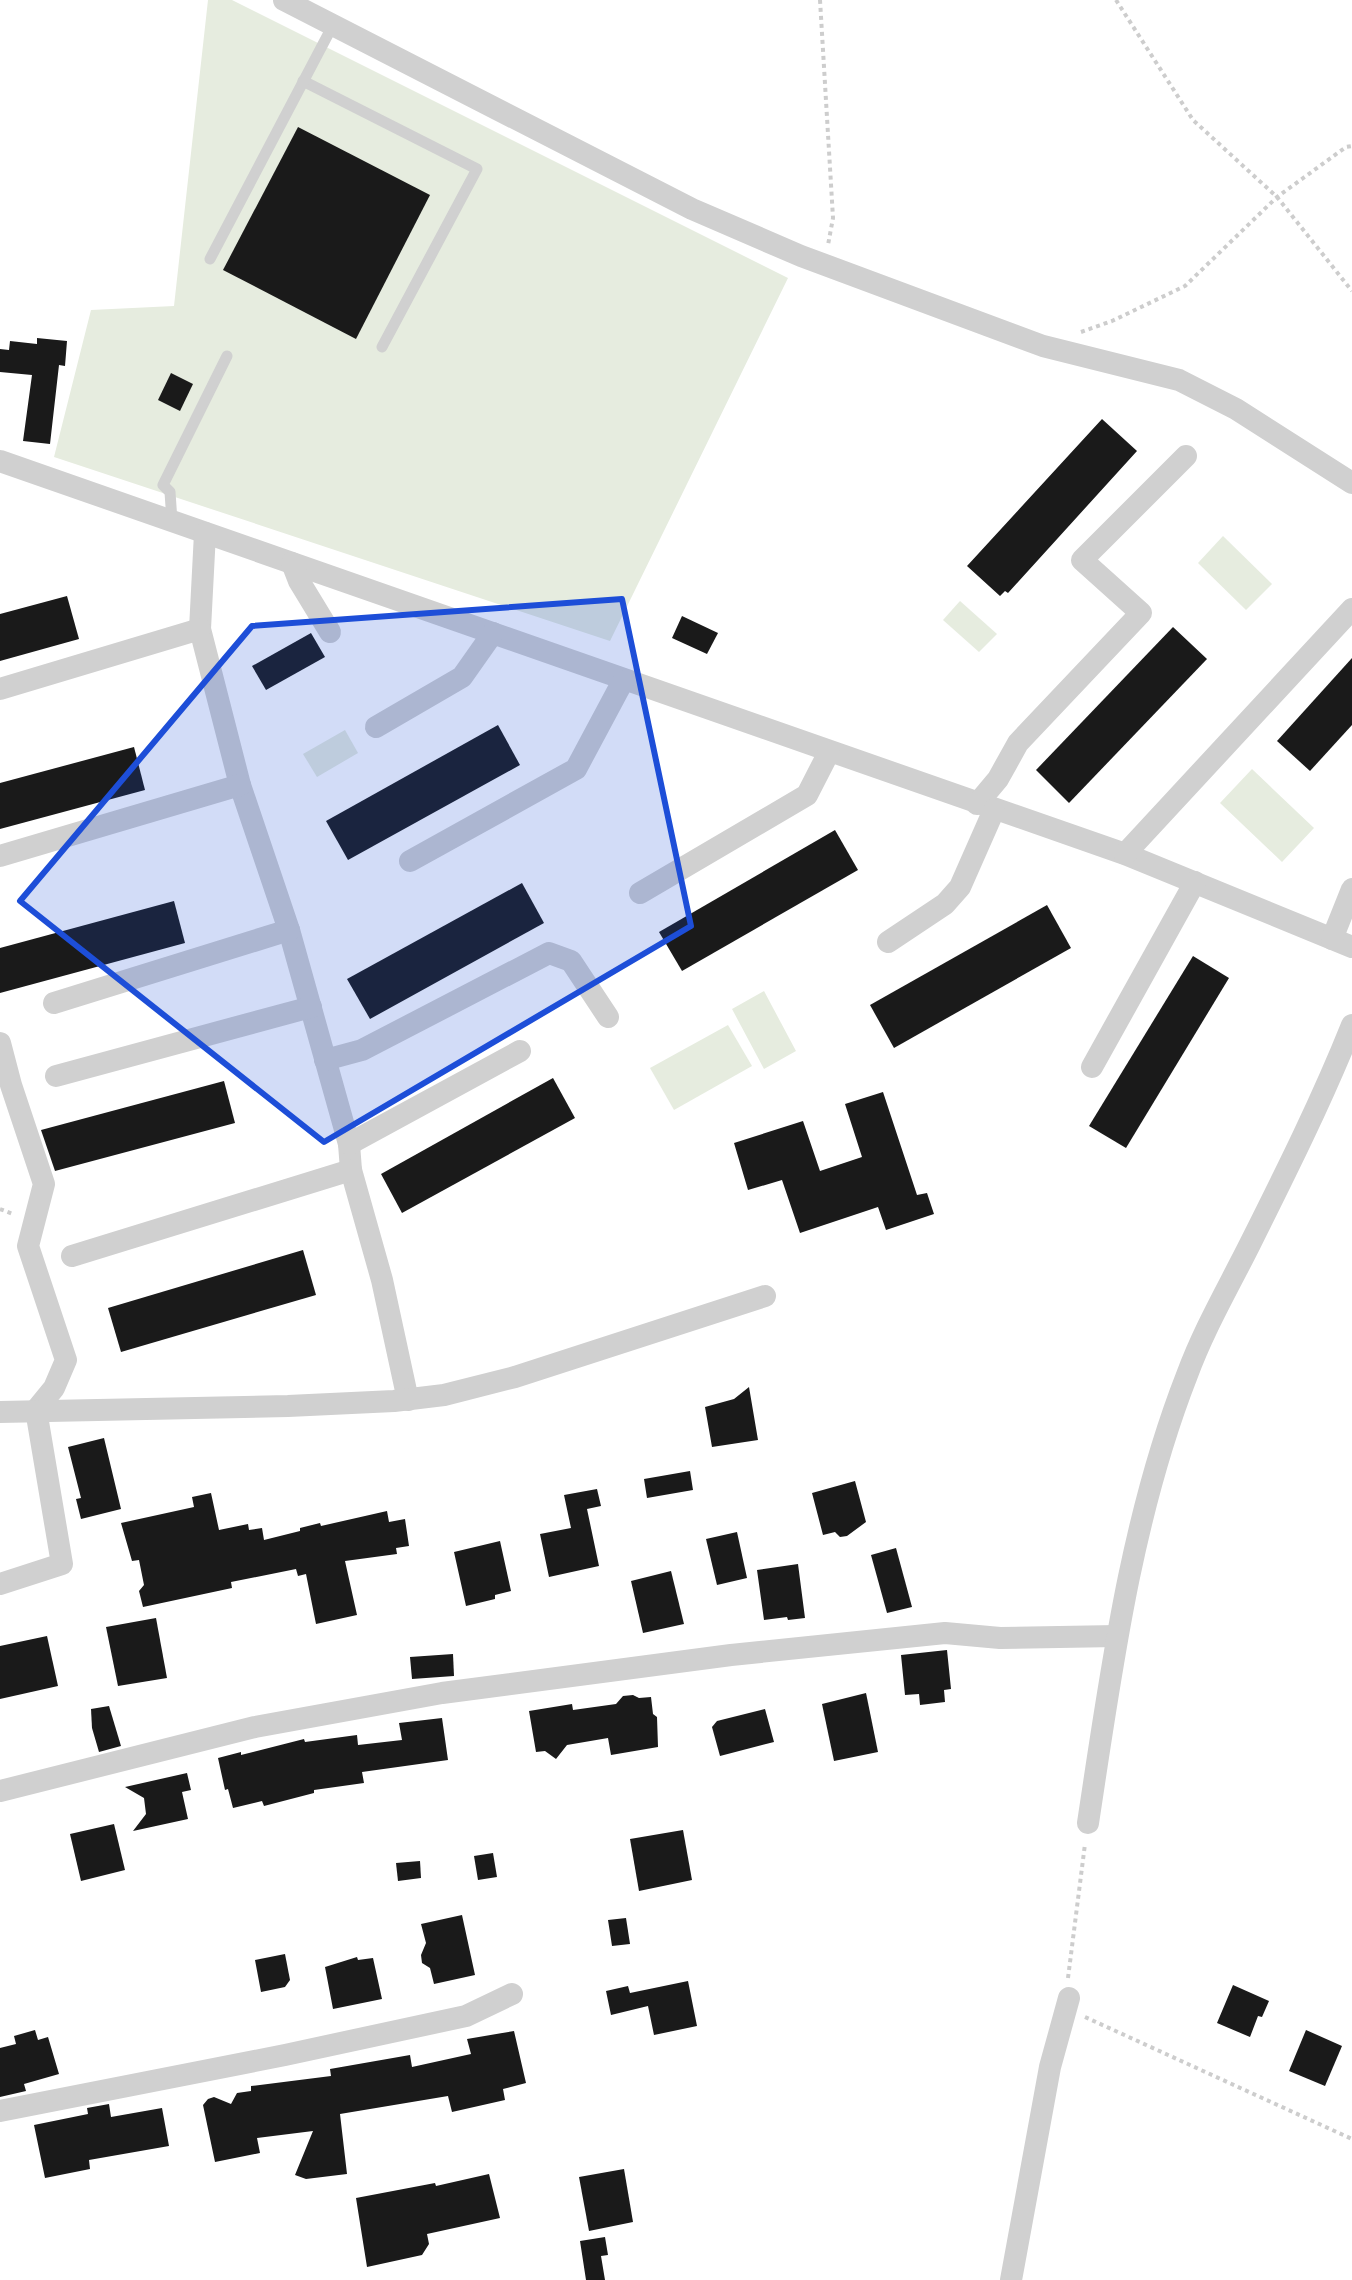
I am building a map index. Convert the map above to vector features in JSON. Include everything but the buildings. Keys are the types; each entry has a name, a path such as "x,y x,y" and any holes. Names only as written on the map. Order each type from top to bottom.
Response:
{"street":[{"path":"284,0 692,209 824,265 1043,346 1179,380 1236,409 1352,483"},
{"path":"888,942 945,904 960,887 986,807 1018,743 1141,613 1082,560 1186,456"},
{"path":"0,461 1125,854 1347,945 1352,889"},
{"path":"205,533 200,629 240,785 289,930 349,1144 351,1170 382,1280 408,1400"},
{"path":"292,563 299,581 330,632"},
{"path":"1125,854 1352,609"},
{"path":"0,689 200,629"},
{"path":"376,727 462,677 493,633"},
{"path":"410,861 576,769 623,681"},
{"path":"640,893 807,795 829,752"},
{"path":"0,856 240,785"},
{"path":"1092,1067 1195,882"},
{"path":"54,1003 289,930"},
{"path":"325,1060 362,1050 549,953 559,954 571,961 608,1017"},
{"path":"56,1076 311,1007"},
{"path":"1088,1823 1117,1636 1141,1522 1163,1442 1186,1375 1217,1305 1282,1179 1352,1025"},
{"path":"0,1043 44,1184 28,1246 66,1360 54,1388 36,1410 62,1564 0,1584"},
{"path":"349,1144 520,1051"},
{"path":"72,1256 351,1170"},
{"path":"0,1412 288,1406 408,1400 444,1395 515,1377 765,1296"},
{"path":"0,1791 255,1727 442,1693 731,1655 945,1633 1000,1638 1117,1636"},
{"path":"0,2111 466,2016 512,1994"},
{"path":"1011,2280 1050,2067 1069,1998"}],"lane":[{"path":"210,259 333,25"},
{"path":"303,81 477,169 382,347"},
{"path":"172,521 170,492 163,485 227,356"}],"path":[{"path":"820,0 833,218 824,265"},
{"path":"1116,0 1193,120 1277,197 1352,291"},
{"path":"1043,346 1112,321 1185,286 1277,197 1346,147 1352,146"},
{"path":"1088,1823 1067,1985 1069,1998 1078,2011 1094,2023 1352,2139"}],"highlighted area":[{"path":"622,599 691,926 324,1142 20,901 252,626"}],"shaded area":[{"path":"208,0 232,0 788,278 610,641 54,457 91,310 174,306"},
{"path":"1223,536 1272,584 1246,610 1198,563"},
{"path":"960,601 997,634 979,652 943,620"},
{"path":"345,730 358,753 317,777 303,754"},
{"path":"1252,769 1314,828 1282,862 1220,803"},
{"path":"764,991 796,1051 764,1069 732,1009"},
{"path":"728,1025 752,1066 674,1110 650,1068"}]}
